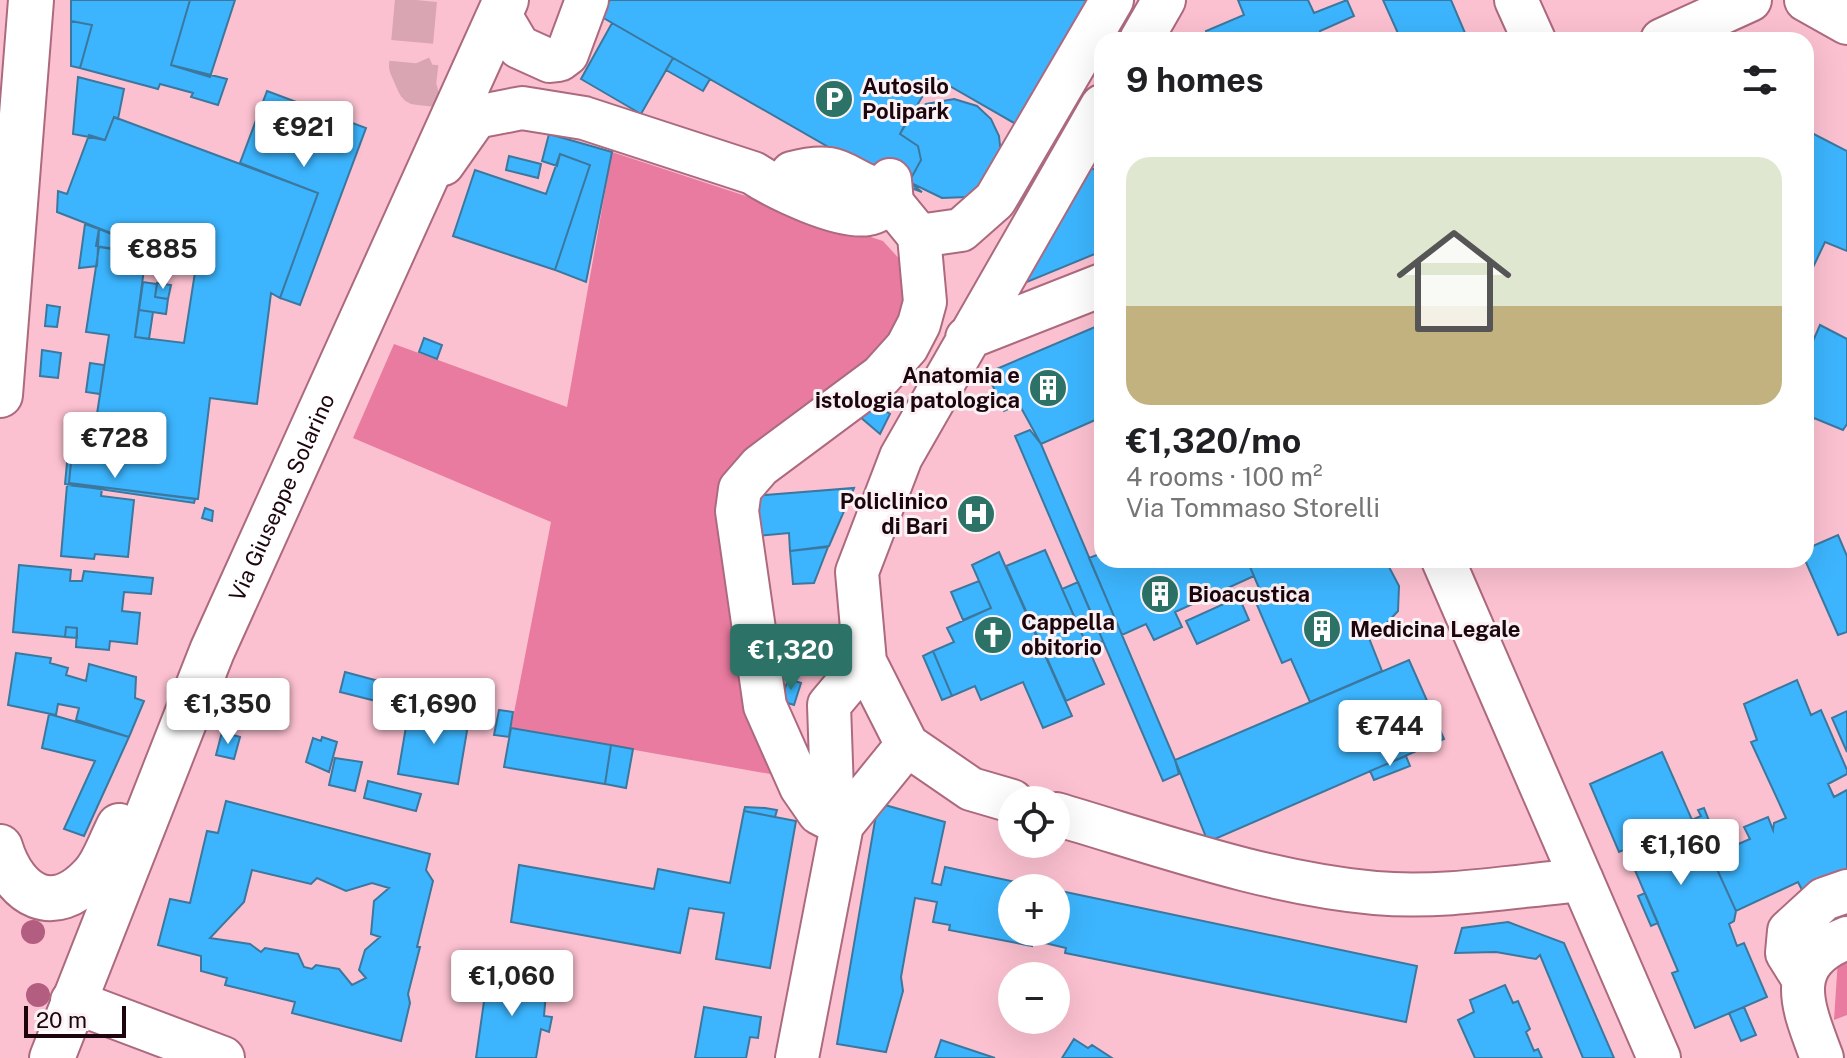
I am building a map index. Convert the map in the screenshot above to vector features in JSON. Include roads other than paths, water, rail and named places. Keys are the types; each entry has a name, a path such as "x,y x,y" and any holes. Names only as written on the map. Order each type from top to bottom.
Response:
{"main road":[{"path":"0,395 7,206 31,0"},
{"name":"Via Giuseppe Solarino","path":"52,1058 187,716 278,503 503,8"},
{"path":"0,847 12,877 25,892 39,897 64,896 93,875 157,756 187,716"}],"street":[{"path":"503,8 519,47 550,61 559,60 567,54 587,0"},
{"path":"919,236 961,230 995,200 1112,0"},
{"path":"1516,0 1530,32"},
{"path":"1680,32 1750,0"},
{"path":"1806,0 1847,23"},
{"path":"409,215 476,117 498,110 522,108 584,118 773,173 776,188 855,215 870,214 890,192 919,236 925,302 919,324 907,347 881,376 760,466 740,489 737,511 765,706 801,787 819,813 842,825"},
{"path":"998,797 971,789 907,745 865,662 857,572 901,457 1094,120"},
{"path":"967,338 1094,288"},
{"path":"1446,568 1659,1058"},
{"path":"797,1058 842,825 832,791 829,705 865,662"},
{"path":"842,825 907,745"},
{"path":"1070,818 1237,867 1303,882 1377,893 1447,892 1582,880"},
{"path":"1847,891 1824,899 1789,931 1787,953 1802,977 1805,1012 1824,1058 1847,1049"},
{"path":"1802,977 1822,947 1847,938"},
{"path":"72,1001 223,1058"}],"tunnel":[{"path":"416,0 410,66 418,84 436,86 469,77"}],"place":[{"name":"Autosilo Polipark","path":"834,99"},
{"name":"Anatomia e istologia patologica","path":"1048,388"},
{"name":"Policlinico di Bari","path":"976,514"},
{"name":"Bioacustica","path":"1160,594"},
{"name":"Medicina Legale","path":"1322,629"},
{"name":"Cappella obitorio","path":"993,635"}]}
